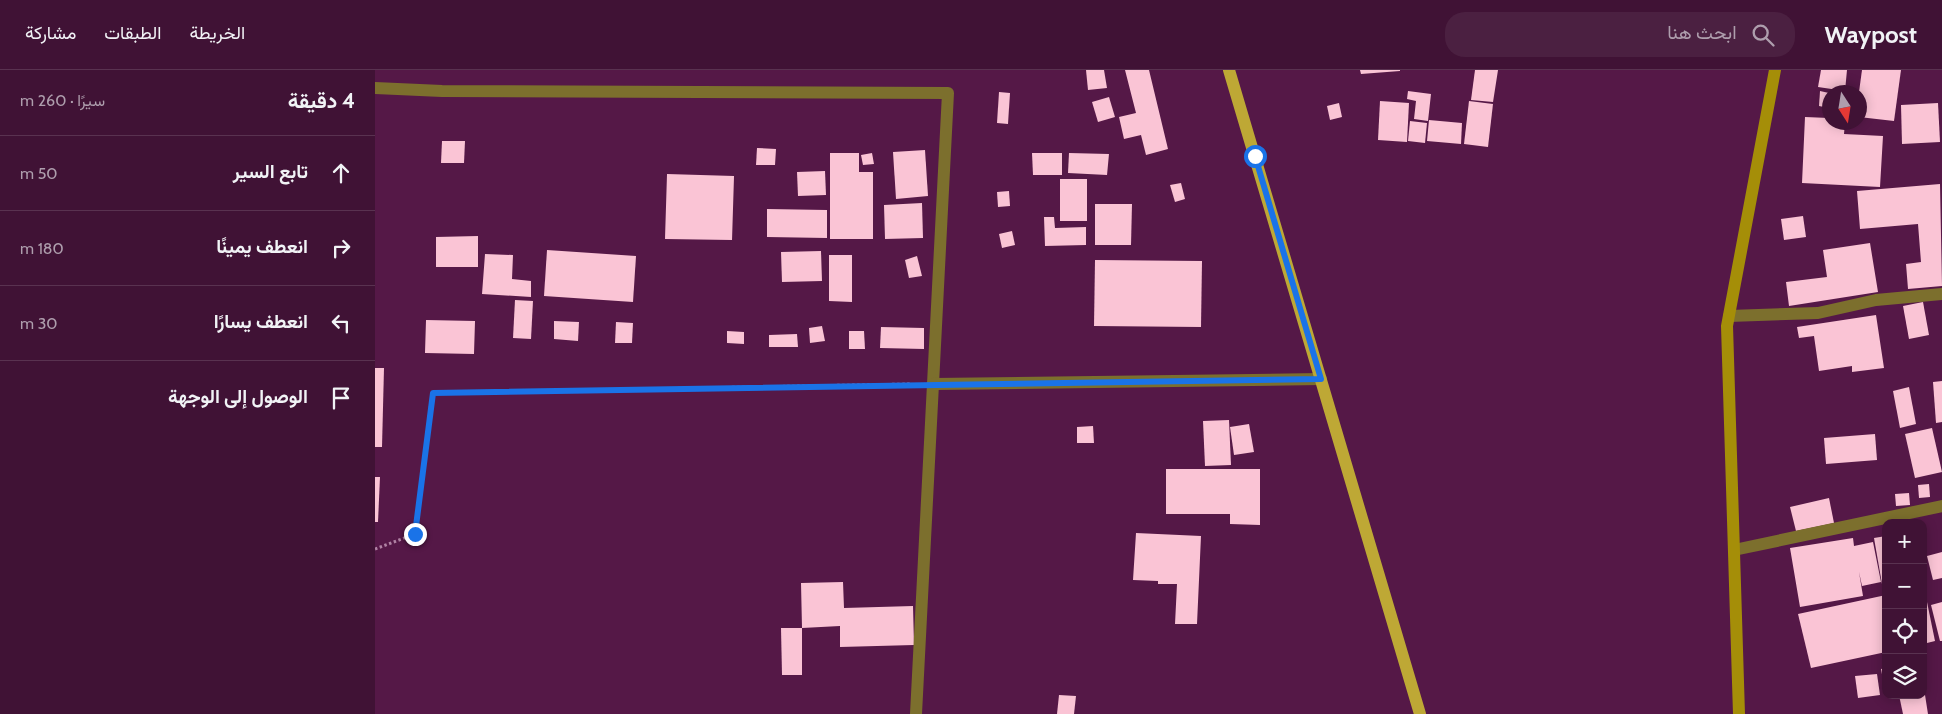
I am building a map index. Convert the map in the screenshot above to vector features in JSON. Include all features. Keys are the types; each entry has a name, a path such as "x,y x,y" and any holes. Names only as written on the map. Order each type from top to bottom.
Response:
{"main road":[{"path":"1229,70 1420,714"}],"street":[{"path":"1739,714 1727,326 1775,70"},
{"path":"375,88 442,91 948,93 916,714"},
{"path":"1729,316 1818,314 1876,300 1942,294"},
{"path":"933,384 1321,379"},
{"path":"1735,550 1942,506"}],"path":[{"path":"375,549 415,534 433,393 933,384"}],"building":[{"path":"1086,70 1104,70 1107,88 1088,90"},
{"path":"1125,70 1149,70 1168,149 1146,155 1141,135 1124,139 1119,117 1136,113"},
{"path":"1360,70 1400,70 1400,71 1361,74"},
{"path":"1475,70 1498,70 1493,102 1471,100"},
{"path":"1821,70 1847,70 1846,85 1822,85 1822,88 1818,87"},
{"path":"1862,70 1901,70 1894,121 1867,118 1867,85 1860,85"},
{"path":"1408,91 1431,94 1428,121 1414,119 1416,101 1407,99"},
{"path":"1820,91 1822,91 1822,107 1819,106"},
{"path":"999,92 1010,93 1008,124 997,123"},
{"path":"1109,97 1115,117 1098,122 1092,102"},
{"path":"1380,101 1409,103 1407,142 1378,140"},
{"path":"1469,101 1493,104 1488,147 1464,144"},
{"path":"1339,103 1342,117 1330,120 1327,106"},
{"path":"1938,103 1940,142 1902,144 1901,105"},
{"path":"1805,117 1822,118 1822,130 1844,130 1844,134 1883,136 1880,187 1802,183"},
{"path":"1429,120 1462,123 1461,144 1427,141"},
{"path":"1410,121 1427,123 1425,143 1408,141"},
{"path":"442,141 465,141 464,163 441,163"},
{"path":"757,148 776,149 775,165 756,165"},
{"path":"925,150 928,196 896,199 893,152"},
{"path":"830,153 859,153 859,172 873,172 873,239 830,239"},
{"path":"872,153 874,164 863,165 861,155"},
{"path":"1032,153 1062,153 1062,175 1033,175"},
{"path":"1069,153 1109,154 1107,175 1068,173"},
{"path":"825,171 826,195 798,196 797,172"},
{"path":"667,174 734,176 732,240 665,239"},
{"path":"1060,179 1087,179 1087,221 1060,221"},
{"path":"1181,183 1185,199 1175,202 1170,185"},
{"path":"1940,184 1942,286 1908,289 1906,264 1921,262 1918,224 1860,229 1857,191"},
{"path":"1009,191 1010,206 998,207 997,192"},
{"path":"922,203 923,238 885,239 884,205"},
{"path":"1095,204 1132,204 1131,245 1095,245"},
{"path":"767,209 827,210 827,238 767,237"},
{"path":"1803,216 1806,237 1784,240 1781,219"},
{"path":"1044,217 1054,217 1055,228 1086,227 1086,245 1045,246"},
{"path":"1012,231 1015,245 1002,248 999,234"},
{"path":"478,236 478,267 436,267 436,237"},
{"path":"1870,243 1878,292 1789,306 1786,282 1827,277 1823,250"},
{"path":"547,250 636,256 633,302 544,296"},
{"path":"821,251 822,281 782,282 781,252"},
{"path":"485,254 513,255 512,279 531,281 531,297 482,294"},
{"path":"829,255 852,255 852,302 829,301"},
{"path":"917,256 922,276 909,278 905,260"},
{"path":"1095,260 1202,261 1201,327 1094,326"},
{"path":"515,300 533,301 531,339 513,338"},
{"path":"1923,302 1929,335 1909,339 1903,306"},
{"path":"1876,315 1884,368 1852,372 1852,366 1819,371 1814,336 1799,338 1797,327"},
{"path":"426,320 475,321 474,354 425,353"},
{"path":"554,321 579,322 578,341 554,339"},
{"path":"616,322 633,323 632,343 615,343"},
{"path":"822,326 825,341 810,343 809,328"},
{"path":"881,327 924,328 924,349 880,348"},
{"path":"727,331 744,332 744,344 727,343"},
{"path":"849,331 864,331 865,349 849,349"},
{"path":"797,334 798,347 769,347 769,335"},
{"path":"375,368 384,368 382,447 375,447"},
{"path":"1942,381 1942,422 1936,423 1933,382"},
{"path":"1909,387 1916,424 1900,428 1893,391"},
{"path":"1229,420 1231,465 1205,466 1203,421"},
{"path":"1249,424 1254,452 1234,455 1230,427"},
{"path":"1093,426 1094,443 1077,443 1077,427"},
{"path":"1932,428 1942,472 1915,478 1905,434"},
{"path":"1875,434 1877,460 1826,464 1824,438"},
{"path":"1166,469 1260,469 1260,525 1230,524 1230,514 1166,514"},
{"path":"375,477 380,477 378,522 375,522"},
{"path":"1929,484 1930,497 1919,498 1918,485"},
{"path":"1909,493 1910,505 1896,506 1895,494"},
{"path":"1829,498 1834,523 1796,531 1790,507"},
{"path":"1136,533 1201,536 1197,624 1175,624 1177,584 1158,584 1158,581 1133,580"},
{"path":"1882,537 1882,584 1874,538"},
{"path":"1853,538 1854,546 1873,542 1881,582 1862,586 1859,572 1863,596 1800,607 1790,548"},
{"path":"1942,552 1942,578 1933,580 1927,556"},
{"path":"843,582 844,608 913,606 914,645 840,647 840,626 802,628 801,583"},
{"path":"1882,596 1882,653 1811,668 1798,614"},
{"path":"1927,602 1935,641 1927,643"},
{"path":"1942,602 1942,641 1940,641 1931,605"},
{"path":"781,628 802,628 802,675 782,675"},
{"path":"1877,674 1880,695 1858,698 1855,676"},
{"path":"1059,695 1076,696 1074,714 1057,714"},
{"path":"1900,699 1926,699 1928,714 1903,714"}],"route":[{"path":"415,534 433,393 1321,379 1255,156"}]}
